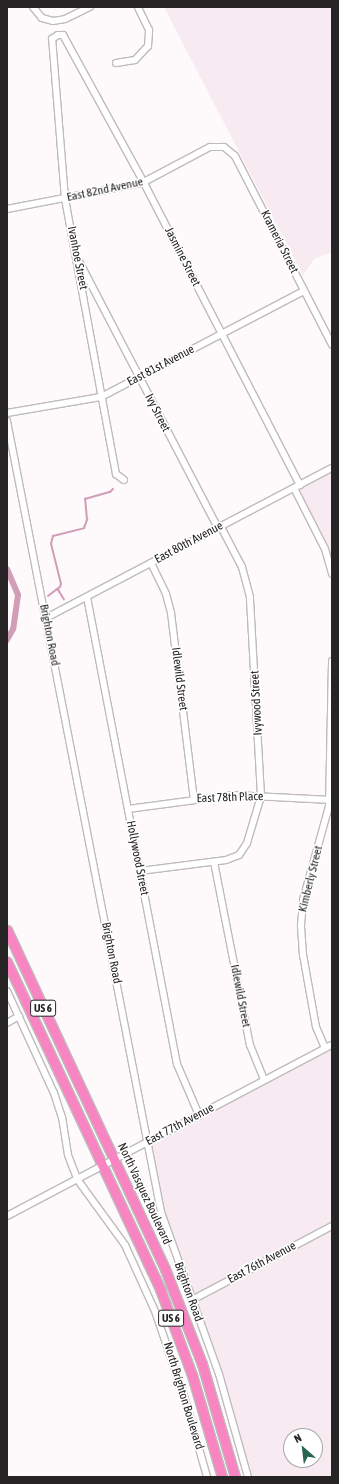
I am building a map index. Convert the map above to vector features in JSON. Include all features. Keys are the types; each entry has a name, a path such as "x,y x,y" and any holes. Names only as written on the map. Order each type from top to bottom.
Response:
{"highway":[{"name":"North Vasquez Boulevard","path":"7,930 115,1159 181,1308 204,1372 235,1477"},
{"name":"North Vasquez Boulevard","path":"7,962 160,1290 178,1338 222,1477"}],"street":[{"path":"33,7 42,18 57,21 87,8"},
{"path":"116,62 134,60 148,46 149,30 138,7"},
{"name":"Jasmine Street","path":"58,35 63,35 144,183 300,485"},
{"name":"Ivanhoe Street","path":"58,35 52,39 65,199 92,337 101,397 116,474 124,480"},
{"name":"East 82nd Avenue","path":"7,209 144,183 210,147 220,146"},
{"name":"Krameria Street","path":"220,146 228,148 235,156 332,345"},
{"name":"Ivy Street","path":"76,255 139,378 219,527"},
{"name":"East 81st Avenue","path":"7,413 101,397 304,291"},
{"name":"Brighton Road","path":"7,421 147,1142 164,1222 227,1399 248,1477"},
{"name":"East 80th Avenue","path":"46,618 332,468"},
{"path":"294,488 325,549 332,574"},
{"name":"Ivywood Street","path":"140,871 231,859 242,851 261,796 250,598 242,567 219,527"},
{"name":"Idlewild Street","path":"151,563 166,594 171,613 194,799"},
{"name":"Hollywood Street","path":"87,597 178,1064 199,1115"},
{"name":"Kimberly Street","path":"325,1048 316,1027 302,956 301,925 303,900 331,800 332,661"},
{"name":"East 78th Place","path":"128,809 233,795 331,800"},
{"name":"Idlewild Street","path":"214,862 250,1045 264,1080"},
{"name":"North Brighton Boulevard","path":"7,991 54,1093 62,1117 68,1155 77,1179 120,1237 137,1269 172,1359 207,1477"},
{"path":"7,1023 19,1016"},
{"name":"East 77th Avenue","path":"7,1216 332,1044"},
{"name":"East 76th Avenue","path":"192,1300 332,1226"}],"shaded area":[{"path":"164,7 332,7 332,252 314,259 303,275"},
{"path":"332,472 332,556 298,489"},
{"path":"332,1044 332,1477 248,1477 229,1405 169,1237 148,1144"}],"waterway":[{"path":"48,596 60,587 61,584 51,544 53,536 84,528 87,520 85,499 110,492 113,489"},
{"path":"7,569 18,595 13,629 7,640"},
{"path":"58,589 64,599"}]}
